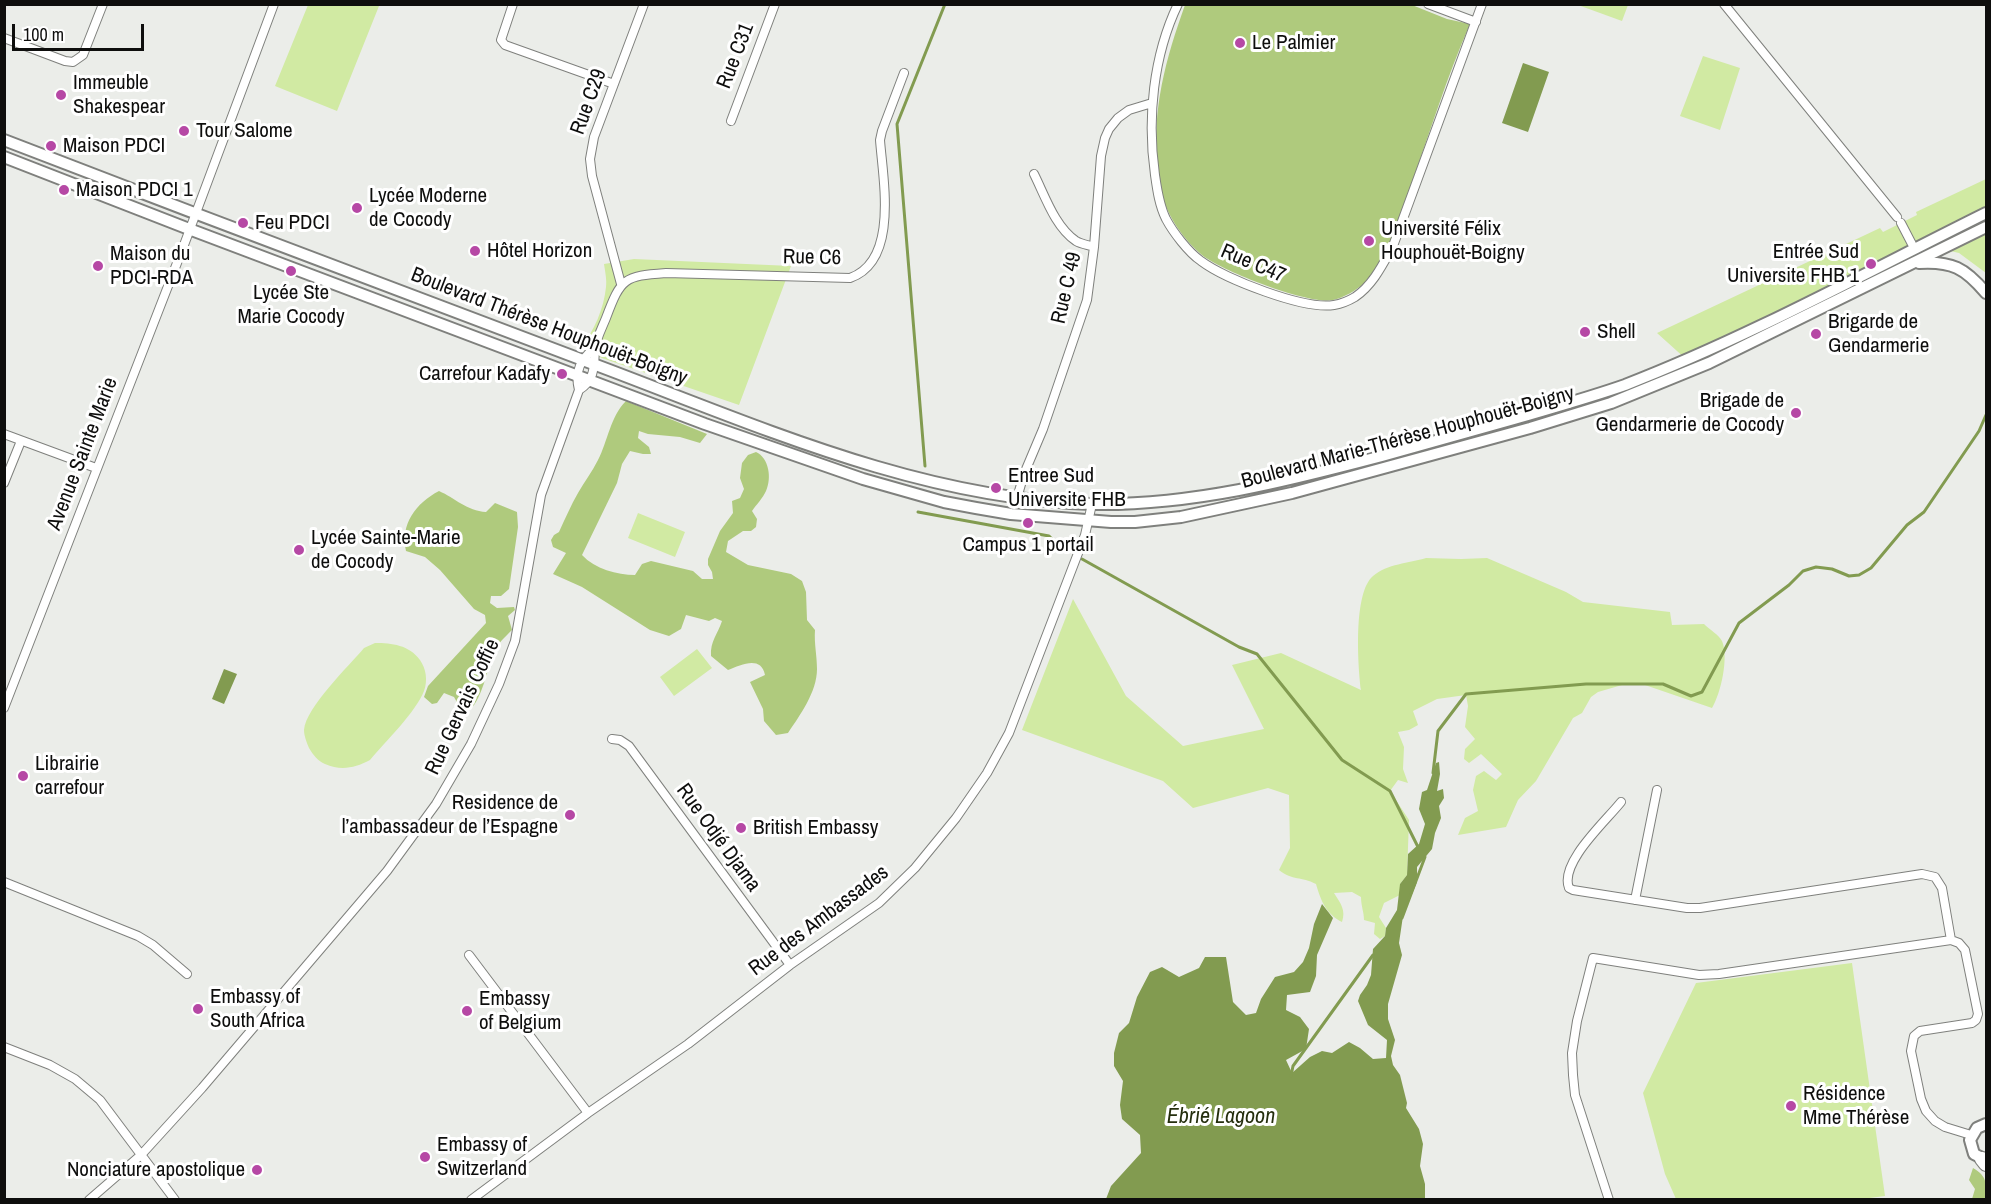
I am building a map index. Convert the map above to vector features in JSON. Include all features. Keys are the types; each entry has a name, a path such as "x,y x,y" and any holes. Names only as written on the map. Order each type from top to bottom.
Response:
{"main road":[{"name":"Boulevard Thérèse Houphouët-Boigny","path":"4,140 503,331 822,449 948,485 1017,498 1092,504"},
{"name":"Boulevard Thérèse Houphouët-Boigny","path":"4,157 705,424 863,479 944,502 1011,514 1089,521"},
{"name":"Boulevard Marie-Thérèse Houphouët-Boigny","path":"1092,504 1154,502 1235,491 1314,474 1602,393 1655,373 1761,326 1986,213"},
{"name":"Boulevard Marie-Thérèse Houphouët-Boigny","path":"1089,521 1135,522 1181,517 1292,493 1530,428 1611,403 1660,385 1709,363 1986,227"},
{"path":"1913,264 1932,262 1960,268 1971,275 1986,293"},
{"path":"1985,1122 1971,1136 1972,1150 1985,1161"}],"street":[{"path":"4,38 73,62 83,55 103,4"},
{"name":"Avenue Sainte Marie","path":"4,708 274,4"},
{"path":"513,4 502,34 501,40 505,45 614,84"},
{"name":"Rue C29","path":"621,284 592,176 590,159 594,137 644,4"},
{"name":"Rue C31","path":"731,121 775,4"},
{"name":"Rue C47","path":"1178,4 1165,41 1152,103 1151,150 1157,195 1166,218 1199,260 1222,274 1296,301 1318,306 1334,305 1354,298 1366,288 1380,270 1393,246 1482,4"},
{"path":"1428,4 1476,22"},
{"path":"1724,4 1899,220 1914,248"},
{"name":"Rue C6","path":"621,284 639,275 666,273 850,278 861,274 872,263 884,228 880,140 884,122 904,73"},
{"name":"Rue C 49","path":"1017,498 1087,300 1094,247 1101,156 1109,129 1129,110 1152,103"},
{"path":"1034,174 1058,221 1070,236 1078,242 1094,247"},
{"path":"579,390 590,380 595,364 595,347 614,295 621,284"},
{"path":"579,390 576,374 582,360 595,347"},
{"name":"Rue Gervais Coffie","path":"88,1200 141,1155 202,1088 387,871 411,841 455,772 487,709 515,641 541,495 579,390"},
{"path":"4,434 96,468"},
{"path":"4,483 21,441"},
{"name":"Rue des Ambassades","path":"471,1200 588,1113 688,1044 790,965 879,903 915,868 956,818 987,773 1009,734 1056,614 1089,521 1092,504"},
{"name":"Rue Odjé Djama","path":"612,739 620,740 629,746 790,965"},
{"path":"1635,900 1657,790"},
{"path":"1621,802 1574,859 1567,883 1569,888 1687,908 1711,907 1922,874 1935,876 1942,888 1951,940"},
{"path":"4,882 138,936 153,945 187,974"},
{"path":"1609,1200 1575,1095 1573,1075 1572,1053 1577,1022 1593,958 1699,975 1951,940 1959,943 1965,950 1978,1014 1976,1020 1972,1023 1920,1031 1914,1036 1911,1051 1921,1099 1926,1111 1935,1121 1945,1127 1971,1136"},
{"path":"469,956 588,1113"},
{"path":"4,1047 50,1065 75,1079 100,1100 175,1200"}],"shaded area":[{"path":"308,5 379,6 337,111 275,86"},
{"path":"1185,5 1412,5 1447,19 1470,24 1386,249 1364,283 1350,293 1333,300 1321,300 1286,292 1246,278 1202,255 1183,235 1173,220 1165,203 1158,168 1156,147 1158,105 1166,65"},
{"path":"1578,5 1628,5 1622,21"},
{"path":"1703,56 1740,68 1720,130 1680,116"},
{"path":"1986,179 1986,273 1959,253 1942,249 1920,252 1833,300 1687,360 1657,333 1880,228 1883,232 1917,215 1916,212"},
{"path":"634,259 791,266 739,405 602,358 580,348 594,327 603,303 606,284 604,264"},
{"path":"626,401 707,434 700,443 680,437 639,431 638,438 649,447 651,454 630,451 622,464 617,483 582,555 600,567 621,574 635,575 642,564 651,561 693,571 702,579 713,579 708,559 720,531 733,513 732,501 740,498 744,489 740,478 742,463 748,455 756,452 760,455 768,469 769,480 765,494 752,511 757,519 756,527 751,531 743,531 728,541 726,552 748,565 791,574 802,581 806,592 807,620 815,630 816,678 807,703 788,733 776,735 764,721 763,709 750,682 765,675 759,665 750,663 728,670 711,656 713,642 722,621 715,618 709,621 686,615 681,629 669,636 650,630 582,587 553,574 566,553 553,547 551,540 559,532 575,498 596,464 616,414"},
{"path":"439,491 479,511 486,512 495,503 517,512 518,527 509,589 501,596 491,596 490,603 497,608 514,607 515,610 508,616 512,630 496,649 477,701 467,712 454,697 444,693 437,703 432,704 424,697 428,686 486,623 485,615 474,609 440,570 425,557 406,551 405,532 412,515 423,502"},
{"path":"638,513 685,532 675,557 628,538"},
{"path":"1426,558 1487,558 1566,592 1583,602 1670,612 1672,625 1704,624 1722,641 1724,665 1721,684 1712,708 1645,685 1622,685 1598,692 1591,697 1582,713 1573,718 1536,781 1518,800 1506,827 1458,835 1465,818 1478,811 1473,790 1476,776 1484,771 1496,780 1502,774 1481,754 1469,763 1464,759 1465,749 1475,739 1465,727 1468,706 1466,695 1437,699 1413,711 1418,725 1398,732 1404,747 1403,769 1408,783 1398,780 1390,791 1409,820 1407,875 1400,884 1400,895 1384,903 1379,917 1386,928 1385,936 1380,939 1374,934 1375,923 1364,920 1361,897 1352,892 1334,893 1343,910 1342,922 1325,906 1316,884 1289,876 1279,870 1290,848 1289,795 1268,788 1193,808 1163,781 1022,730 1073,599 1126,696 1183,746 1264,729 1232,665 1281,653 1361,690 1358,630 1362,597 1367,585 1373,576 1385,569"},
{"path":"375,643 400,646 416,655 425,671 424,691 407,717 370,760 348,768 325,764 309,748 304,732 307,721 312,710 339,676 364,648"},
{"path":"697,649 712,668 674,696 660,677"},
{"path":"1852,963 1885,1196 1854,1200 1676,1199 1665,1174 1643,1093 1696,983"},
{"path":"1973,1168 1981,1174 1985,1181 1986,1199 1972,1199 1975,1189 1969,1180"}],"water":[{"path":"1523,63 1549,72 1528,132 1502,123"},
{"path":"224,669 237,674 224,704 212,699"},
{"name":"Ébrié Lagoon","path":"1439,762 1440,774 1437,791 1443,789 1444,798 1439,806 1441,818 1432,849 1417,867 1417,882 1403,916 1399,943 1402,955 1388,1004 1388,1019 1395,1040 1391,1056 1393,1065 1400,1075 1407,1103 1406,1108 1419,1129 1423,1144 1420,1166 1425,1184 1425,1199 1106,1199 1111,1186 1141,1153 1140,1135 1122,1119 1120,1105 1123,1081 1114,1066 1114,1053 1119,1033 1129,1023 1137,997 1150,972 1162,967 1179,977 1199,968 1205,957 1226,957 1233,1002 1246,1015 1256,1013 1261,999 1275,977 1294,972 1303,962 1322,904 1333,918 1317,955 1316,976 1310,992 1287,995 1286,1010 1300,1017 1309,1029 1306,1049 1286,1060 1292,1073 1310,1057 1322,1051 1332,1053 1349,1042 1373,1059 1386,1058 1387,1040 1368,1025 1358,1001 1371,975 1373,949 1385,936 1386,928 1397,910 1400,884 1407,875 1408,854 1419,844 1425,824 1419,809 1422,792 1427,790 1436,763"}],"waterway":[{"path":"925,466 897,124 945,4"},
{"path":"1433,773 1438,731 1466,694 1586,684 1663,684 1691,696 1702,692 1739,623 1789,585 1803,571 1816,567 1832,569 1849,576 1859,575 1871,568 1907,525 1924,512 1979,431 1986,415"},
{"path":"918,512 1049,536 1062,549"},
{"path":"1082,559 1239,647 1257,654 1342,760 1390,791 1418,847"},
{"path":"1402,918 1425,857"},
{"path":"1291,1076 1293,1066 1373,955"}],"place":[{"name":"Le Palmier","path":"1240,43"},
{"name":"Immeuble Shakespear","path":"61,95"},
{"name":"Tour Salome","path":"184,131"},
{"name":"Maison PDCI","path":"51,146"},
{"name":"Maison PDCI 1","path":"64,190"},
{"name":"Lycée Moderne de Cocody","path":"357,208"},
{"name":"Feu PDCI","path":"243,223"},
{"name":"Université Félix Houphouët-Boigny","path":"1369,241"},
{"name":"Hôtel Horizon","path":"475,251"},
{"name":"Entrée Sud Universite FHB 1","path":"1871,264"},
{"name":"Maison du PDCI-RDA","path":"98,266"},
{"name":"Lycée Ste Marie Cocody","path":"291,271"},
{"name":"Shell","path":"1585,332"},
{"name":"Brigarde de Gendarmerie","path":"1816,334"},
{"name":"Carrefour Kadafy","path":"562,374"},
{"name":"Brigade de Gendarmerie de Cocody","path":"1796,413"},
{"name":"Entree Sud Universite FHB","path":"996,488"},
{"name":"Campus 1 portail","path":"1028,523"},
{"name":"Lycée Sainte-Marie de Cocody","path":"299,550"},
{"name":"Librairie carrefour","path":"23,776"},
{"name":"Residence de l’ambassadeur de l’Espagne","path":"570,815"},
{"name":"British Embassy","path":"741,828"},
{"name":"Embassy of South Africa","path":"198,1009"},
{"name":"Embassy of Belgium","path":"467,1011"},
{"name":"Résidence Mme Thérèse","path":"1791,1106"},
{"name":"Embassy of Switzerland","path":"425,1157"},
{"name":"Nonciature apostolique","path":"257,1170"}]}
